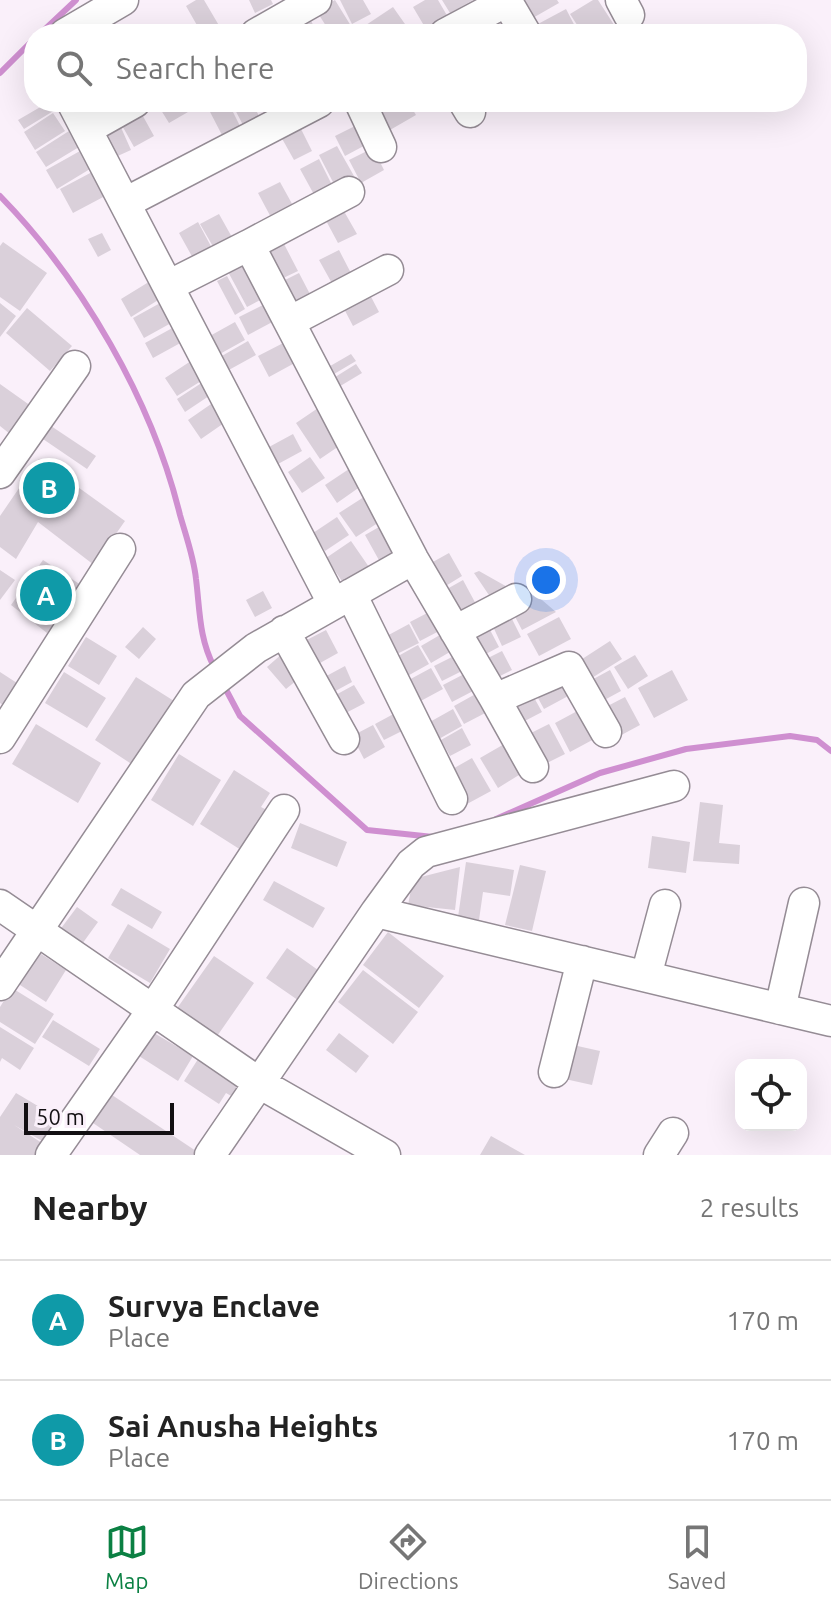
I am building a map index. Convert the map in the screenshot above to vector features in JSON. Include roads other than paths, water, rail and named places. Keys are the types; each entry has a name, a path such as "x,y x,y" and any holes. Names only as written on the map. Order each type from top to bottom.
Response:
{"street":[{"path":"82,24 123,0"},
{"path":"274,24 316,0"},
{"path":"463,24 506,0 520,24"},
{"path":"78,112 452,799"},
{"path":"87,129 117,112"},
{"path":"125,203 300,112"},
{"path":"365,112 381,147"},
{"path":"170,285 349,192"},
{"path":"249,245 413,559 533,767"},
{"path":"291,321 388,270"},
{"path":"0,473 75,366"},
{"path":"0,738 120,549"},
{"path":"0,985 196,695 256,648 413,559"},
{"path":"455,631 516,599"},
{"path":"284,631 344,739"},
{"path":"495,699 569,667 606,732"},
{"path":"210,1155 376,912 411,864 426,852 674,786"},
{"path":"51,1155 154,1008 284,810"},
{"path":"780,1009 804,903"},
{"path":"0,905 261,1084 385,1155"},
{"path":"646,976 665,905"},
{"path":"376,912 831,1021"},
{"path":"554,1072 582,961"}],"waterway":[{"path":"51,24 76,0"},
{"path":"0,73 24,49"},
{"path":"0,196 59,265 86,304 152,428 187,539 195,571 203,635 214,667"},
{"path":"223,684 240,716 367,830 433,837"},
{"path":"496,819 600,773 686,749 790,736 817,740 831,751"}],"place":[{"name":"Sai Anusha Heights","path":"49,488"},
{"name":"Survya Enclave","path":"46,595"}]}
